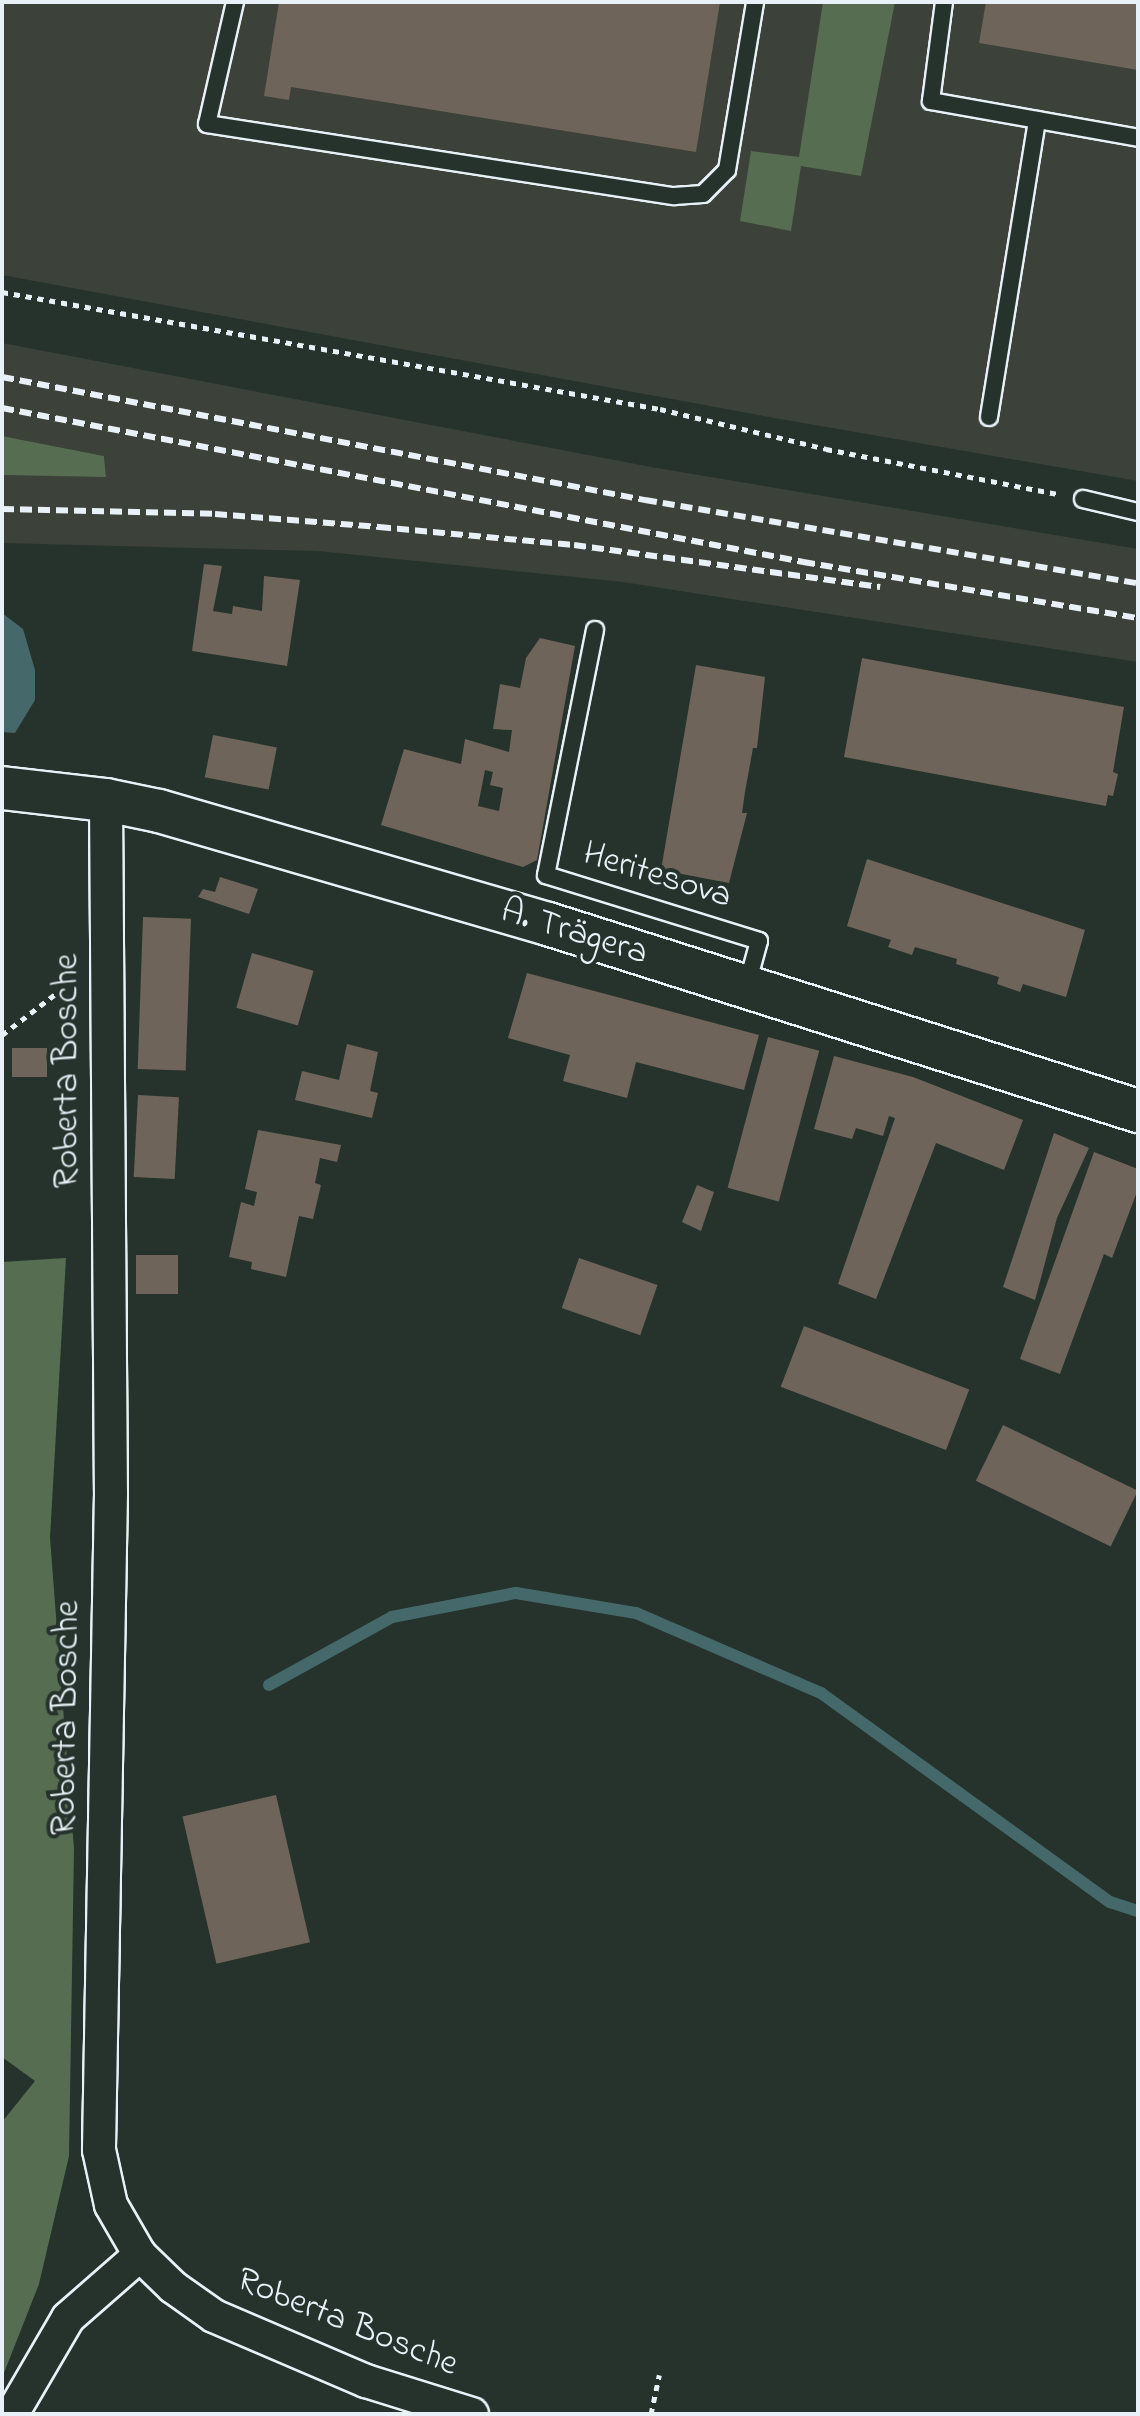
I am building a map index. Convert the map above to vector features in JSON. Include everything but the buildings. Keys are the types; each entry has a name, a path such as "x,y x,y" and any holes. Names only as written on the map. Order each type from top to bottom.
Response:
{"street":[{"name":"A. Trägera","path":"2,788 106,800 159,811 548,924 1138,1111"},
{"name":"Roberta Bosche","path":"106,800 111,1493 99,2150 111,2205 140,2255 173,2287 214,2316 366,2381 472,2414"},
{"path":"12,2414 68,2318 140,2255"}],"lane":[{"path":"235,2 207,124 674,196 703,194 727,170 755,2"},
{"path":"944,2 931,101 1138,138"},
{"path":"989,417 1037,120"},
{"path":"1083,499 1138,512"},
{"name":"Heritesova","path":"595,630 546,875 759,941 746,987"}],"path":[{"path":"2,292 660,409 826,449 1083,499"},
{"path":"2,1035 107,954"},
{"path":"651,2414 659,2375"}],"shaded area":[{"path":"2,2 1138,2 1138,481 769,417 2,275"},
{"path":"2,343 651,467 1138,549 1138,662 623,582 318,551 2,543 2,475 106,476 104,456 2,436"}],"green space":[{"path":"823,2 895,2 861,176 801,166 791,231 740,221 751,151 799,157"},
{"path":"2,436 104,456 106,477 2,475"},
{"path":"66,1258 50,1538 74,1849 69,2156 39,2284 2,2378 2,2122 35,2081 2,2057 2,1262"}],"water":[{"path":"2,613 23,629 35,670 35,700 15,733 2,732"}],"waterway":[{"path":"269,1685 392,1617 516,1593 636,1613 821,1693 1110,1902 1138,1911"}],"railway":[{"path":"2,377 645,500 1138,583"},
{"path":"2,408 803,562 1138,618"},
{"path":"2,509 215,514 379,527 574,545 880,587"}]}
